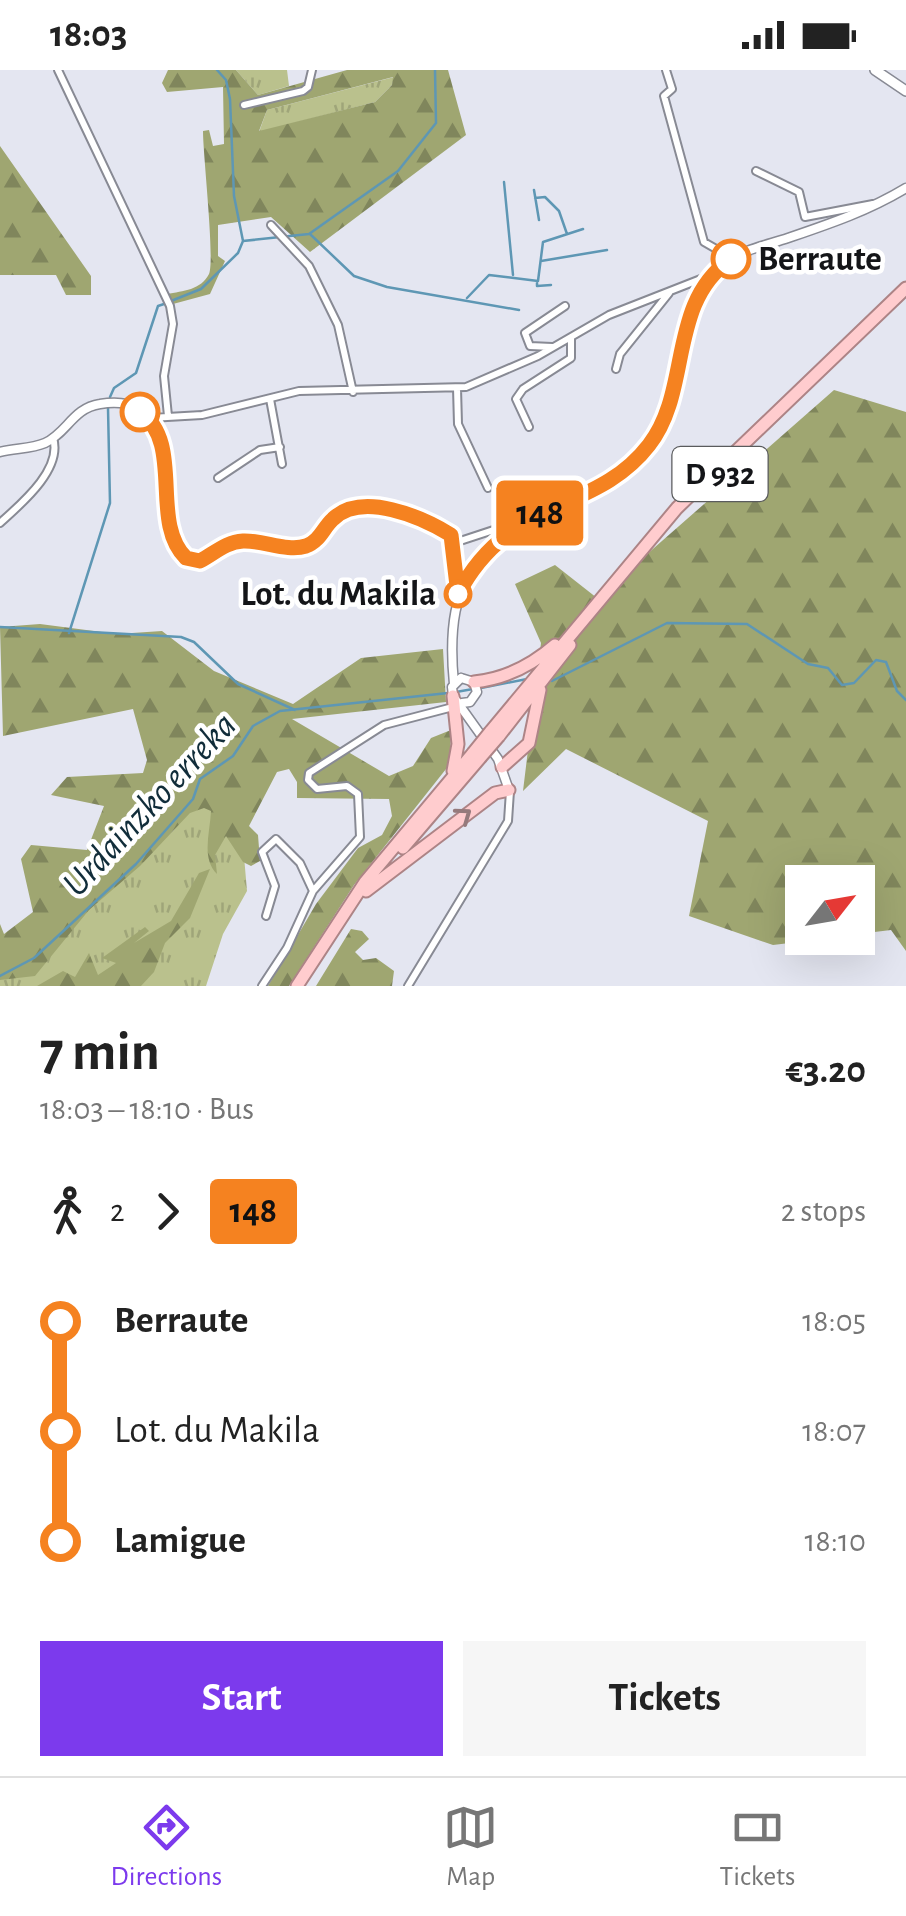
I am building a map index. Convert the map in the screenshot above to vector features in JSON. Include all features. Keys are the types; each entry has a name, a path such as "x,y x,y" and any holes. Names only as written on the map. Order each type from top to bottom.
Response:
{"highway":[{"name":"D 932","path":"305,986 366,892 540,678 576,625 690,494 906,288"},
{"name":"D 932","path":"540,678 553,668 681,514 906,298"},
{"path":"445,787 457,758 462,692 531,663 576,625"},
{"path":"366,892 494,793 529,743 540,678"},
{"name":"D 932","path":"297,986 364,882 476,755"}],"main road":[{"path":"876,70 906,91"}],"street":[{"path":"58,70 170,306 172,324 164,376 168,416"},
{"path":"244,105 302,91 308,87 312,70"},
{"path":"666,70 672,89 664,96 704,242 732,258"},
{"path":"756,171 799,192 805,217 880,203"},
{"path":"454,543 527,519 612,477 648,448 661,428 690,311 711,276 732,258 880,203 906,188"},
{"path":"271,225 309,266 338,325 353,392"},
{"path":"0,452 53,438 74,415 99,404 120,404 150,418 202,415 299,391 456,388 490,380 609,315 711,276"},
{"path":"616,369 620,354 670,292"},
{"path":"554,347 530,346 525,334 565,306"},
{"path":"529,427 516,400 523,388 571,358 571,337"},
{"path":"456,388 458,424 488,488"},
{"path":"270,400 282,464"},
{"path":"150,418 159,436 175,543 186,558 200,561 226,545 244,541 302,548 316,541 335,516 354,507 378,507 421,520 451,535 458,594 452,666 470,716 506,778 508,821 408,986"},
{"path":"0,523 27,497 52,463 56,448 53,438"},
{"path":"218,478 260,450 280,446"},
{"path":"458,594 474,563 495,541 527,519"},
{"path":"262,986 287,948 313,891 355,846 360,821 358,794 353,788 317,789 308,780 309,773 384,725 444,706 462,692"},
{"path":"266,916 274,893 262,852 270,842 276,839 294,856 313,891"}],"green space":[{"path":"168,70 236,70 258,95 347,70 448,70 466,135 310,252 271,217 218,225 218,256 225,261 210,294 173,304 167,294 196,287 209,274 211,249 203,131 209,130 213,146 224,144 223,87 167,92 162,83","holes":["393,77 392,85 375,102 259,131 267,110"]},
{"path":"236,70 287,70 289,86 258,95"},
{"path":"394,77 392,85 375,102 259,132 267,110"},
{"path":"0,146 91,276 91,295 66,295 56,275 0,275"},
{"path":"834,390 906,412 906,951 891,930 875,932 875,865 785,865 785,944 773,945 689,916 708,821 566,749 523,791 541,643 515,584 555,565 597,598"},
{"path":"40,624 117,634 162,631 214,671 293,704 361,658 443,649 446,702 292,719 389,776 413,766 431,738 451,730 450,764 354,885 289,986 268,986 316,904 358,848 382,835 392,816 389,799 297,798 297,782 289,769 277,772 249,826 258,835 260,861 251,866 243,862 226,836 215,855 217,874 208,853 211,811 204,808 190,813 140,866 89,910 35,976 0,980 0,924 4,934 33,912 21,859 31,845 87,850 104,806 51,795 67,777 143,773 147,760 133,709 3,736 0,627"},
{"path":"210,785 244,856 247,891 223,934 206,986 0,986 0,977 173,831"},
{"path":"210,869 190,918 165,943 154,972 141,986 37,986 63,971 75,977 89,953 98,975 116,963 102,958 145,927 149,931 134,943 171,921 199,873"},
{"path":"351,929 362,931 369,939 355,952 363,960 376,958 394,971 392,986 316,986"}],"waterway":[{"path":"171,301 201,289 238,253 243,241 234,196 230,99 226,80 217,70"},
{"path":"243,241 309,234 398,171 436,123 435,70"},
{"path":"504,182 513,275"},
{"path":"534,190 539,220"},
{"path":"535,198 545,197 559,211 567,234"},
{"path":"467,298 489,275 538,281 543,242 583,229"},
{"path":"310,234 354,276 387,287 519,310"},
{"path":"541,261 607,250"},
{"path":"537,283 551,285"},
{"path":"110,397 114,388 136,373 158,306 164,304"},
{"path":"69,633 110,503 108,408"},
{"name":"Urdainzko erreka","path":"552,681 667,623 747,624 808,664 828,668 842,685 854,683 876,660 886,662 897,691 906,700"},
{"path":"0,627 181,637 194,642 238,684 295,710"},
{"name":"Urdainzko erreka","path":"481,688 527,679"},
{"name":"Urdainzko erreka","path":"456,692 473,689"},
{"name":"Urdainzko erreka","path":"0,976 34,958 136,864 193,799 200,779 233,756 253,726 280,711 448,693"}],"bus line":[{"name":"148","path":"140,412 150,418 159,436 175,543 186,558 200,561 226,545 244,541 302,548 316,541 335,516 354,507 378,507 421,520 451,535 458,594 474,563 495,541 527,519 612,477 648,448 661,428 690,311 711,276 731,259"}],"place":[{"name":"Berraute","path":"731,259"},
{"name":"Lot. du Makila","path":"458,594"}]}
